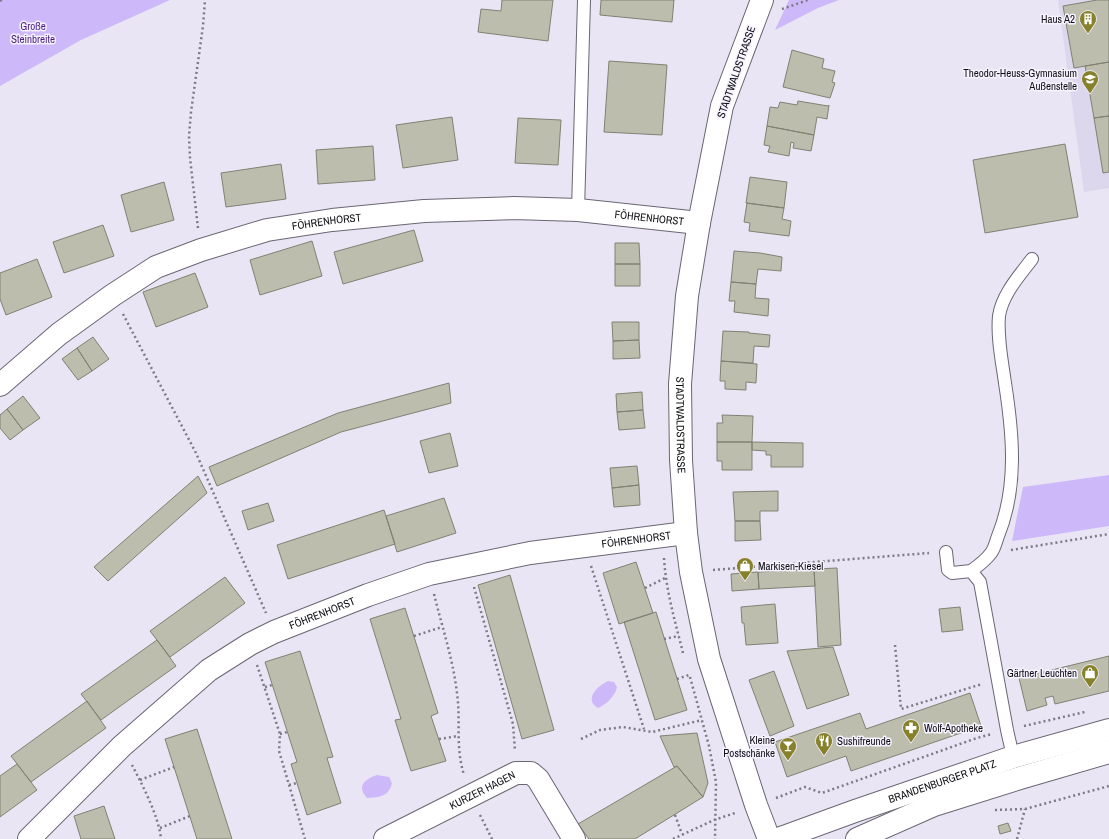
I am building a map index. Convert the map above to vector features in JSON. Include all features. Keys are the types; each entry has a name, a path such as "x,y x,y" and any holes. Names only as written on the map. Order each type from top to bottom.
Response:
{"street":[{"name":"STADTWALDSTRASSE","path":"760,5 722,106 699,223 688,296 680,384 681,460 686,533 691,572 709,659 756,805 769,839"},
{"name":"FÖHRENHORST","path":"0,386 59,334 113,295 156,267 201,250 267,230 332,220 424,211 514,208 578,210 699,223"},
{"name":"FÖHRENHORST","path":"29,839 122,746 209,670 250,644 274,632 368,595 429,574 530,553 686,533"},
{"name":"BRANDENBURGER PLATZ","path":"778,839 1013,756 1109,730"},
{"name":"BRANDENBURGER PLATZ","path":"857,839 934,804 1109,752"},
{"name":"KURZER HAGEN","path":"385,839 516,773 531,773 538,778 574,839"}],"lane":[{"path":"578,210 584,0"},
{"path":"946,552 948,570 952,573 971,571 992,552 1004,520 1009,496 1012,458 1012,430 999,338 999,316 1003,300 1032,259"},
{"path":"971,571 980,582 1007,730 1020,778"}],"path":[{"path":"201,250 190,158 189,136 205,0"},
{"path":"113,295 196,453 274,632"},
{"path":"992,552 1109,534"},
{"path":"584,545 644,729"},
{"path":"691,572 946,552"},
{"path":"472,565 474,589 513,724 516,773"},
{"path":"429,574 452,660 458,695 458,736 460,761 471,796 492,839"},
{"path":"645,588 665,578"},
{"path":"414,636 442,627"},
{"path":"664,640 679,636"},
{"path":"250,644 280,734 279,751 305,839"},
{"path":"895,644 901,709 998,679"},
{"path":"677,679 689,675"},
{"path":"265,687 272,685"},
{"path":"822,793 977,738 1087,712"},
{"path":"581,739 600,730 623,727 644,729 652,732 702,720"},
{"path":"280,734 287,732"},
{"path":"439,739 458,736"},
{"path":"122,746 140,780 160,828 161,839"},
{"path":"140,780 174,767"},
{"path":"289,785 297,783"},
{"path":"989,810 1025,809 1109,786"},
{"path":"1017,839 1025,809"},
{"path":"675,815 682,834"},
{"path":"160,828 190,816"},
{"path":"673,839 682,834 696,830 714,820 715,839"}],"shaded area":[{"name":"Theodor-Heuss-Gymnasium Außenstelle","path":"1058,0 1109,0 1109,188 1084,192"}],"green space":[{"name":"Große Steinbreite","path":"0,0 170,0 81,40 0,86"},
{"path":"789,0 839,0 818,8 775,30"},
{"path":"1109,475 1109,526 1012,541 1023,487"},
{"path":"608,681 614,682 617,687 615,693 604,705 598,708 592,701 592,697 596,689"},
{"path":"377,775 389,777 392,783 391,788 386,794 367,798 362,790 363,784"}],"building":[{"path":"502,0 553,0 548,41 478,32 481,9 501,11"},
{"path":"601,0 674,0 672,22 600,15"},
{"name":"Haus A2","path":"1097,0 1109,0 1109,62 1074,68 1063,6"},
{"path":"792,50 824,59 822,68 835,71 832,82 835,83 830,98 783,87"},
{"path":"609,61 667,65 662,135 604,132"},
{"path":"1109,62 1109,116 1094,118 1085,66"},
{"path":"798,101 829,105 827,119 817,117 814,135 767,126 770,107 778,108 780,102 797,105"},
{"path":"1109,116 1109,172 1103,173 1094,118"},
{"path":"452,117 458,160 403,168 396,125"},
{"path":"518,118 561,120 558,165 515,163"},
{"path":"767,126 814,135 811,151 793,148 794,143 791,142 789,156 768,152 770,146 764,145"},
{"path":"1065,144 1078,217 985,233 973,160"},
{"path":"373,146 375,180 318,184 316,150"},
{"path":"281,164 286,199 226,207 221,173"},
{"path":"750,177 787,182 784,208 746,203"},
{"path":"164,182 174,220 131,232 121,195"},
{"path":"747,203 784,208 782,219 791,221 789,236 749,231 750,223 744,222"},
{"path":"103,225 114,256 64,273 53,242"},
{"path":"414,230 423,261 343,284 334,252"},
{"path":"312,241 322,276 260,295 250,260"},
{"path":"615,243 639,243 640,264 615,264"},
{"path":"734,251 760,253 782,257 781,271 758,269 756,284 731,282"},
{"path":"37,259 52,297 6,315 0,299 0,273"},
{"path":"615,264 640,264 640,286 615,286"},
{"path":"195,273 208,307 156,327 143,292"},
{"path":"731,282 756,284 755,298 769,299 768,316 734,312 735,301 729,301"},
{"path":"612,322 639,322 639,340 613,341"},
{"path":"723,331 749,332 770,335 769,347 754,346 753,363 721,361"},
{"path":"93,337 109,359 92,371 77,348"},
{"path":"639,340 640,358 613,359 613,341"},
{"path":"77,348 92,371 78,380 62,359"},
{"path":"721,361 757,364 756,383 746,382 746,390 725,389 725,381 720,381"},
{"path":"449,383 451,403 341,432 217,486 209,467 338,413"},
{"path":"642,392 643,410 617,412 616,394"},
{"path":"23,396 40,418 23,430 7,409"},
{"path":"7,409 23,430 10,440 0,428 0,415"},
{"path":"643,410 645,428 619,430 617,412"},
{"path":"722,415 753,416 752,442 717,442 717,423 723,423"},
{"path":"450,433 458,466 429,473 420,441"},
{"path":"717,442 752,442 752,470 722,470 722,461 717,461"},
{"path":"752,442 803,443 803,467 771,467 771,455 766,455 766,451 752,450"},
{"path":"637,466 639,485 612,488 610,468"},
{"path":"198,476 207,493 108,581 94,567"},
{"path":"639,485 640,505 614,507 612,488"},
{"path":"778,491 778,511 760,511 760,521 735,521 733,492"},
{"path":"444,498 456,533 397,552 386,516"},
{"path":"268,503 274,521 248,530 242,511"},
{"path":"384,510 395,544 288,579 277,545"},
{"path":"735,521 760,521 761,540 735,541"},
{"path":"636,562 653,613 619,624 603,573"},
{"path":"837,568 841,645 818,647 814,569"},
{"path":"814,569 815,586 759,589 758,572"},
{"name":"Markisen-Kiesel","path":"758,572 759,589 732,591 731,574"},
{"path":"510,575 554,730 522,739 478,585"},
{"path":"225,577 245,603 170,657 150,631"},
{"path":"775,604 778,643 746,645 741,607"},
{"path":"960,607 963,630 942,632 939,609"},
{"path":"405,608 438,713 431,716 446,761 411,771 395,720 401,719 370,619"},
{"path":"656,612 687,710 655,720 624,622"},
{"path":"157,640 176,666 101,720 81,694"},
{"path":"833,647 849,695 807,709 787,651"},
{"path":"300,651 333,757 327,758 341,803 307,815 291,764 297,762 265,662"},
{"path":"1109,656 1109,691 1055,704 1053,696 1045,698 1047,705 1027,711 1019,678"},
{"path":"774,671 794,726 770,736 749,680"},
{"path":"970,693 981,726 851,771 846,756 787,777 775,742 860,713 866,729"},
{"path":"87,701 106,728 31,782 11,756"},
{"path":"197,729 232,839 197,839 165,739"},
{"path":"697,733 708,783 703,797 677,766 674,767 660,736"},
{"path":"17,764 37,790 0,817 0,776"},
{"path":"677,766 703,797 635,839 589,839 578,824"},
{"path":"104,806 115,839 81,839 74,816"},
{"path":"1008,823 1011,831 1000,834 998,826"}],"place":[{"name":"Haus A2","path":"1088,34"},
{"name":"Theodor-Heuss-Gymnasium Außenstelle","path":"1090,94"},
{"name":"Markisen-Kiesel","path":"745,581"},
{"name":"Gärtner Leuchten","path":"1090,688"},
{"name":"Wolf-Apotheke","path":"911,743"},
{"name":"Sushifreunde","path":"824,756"},
{"name":"Kleine Postschänke","path":"788,761"}]}
